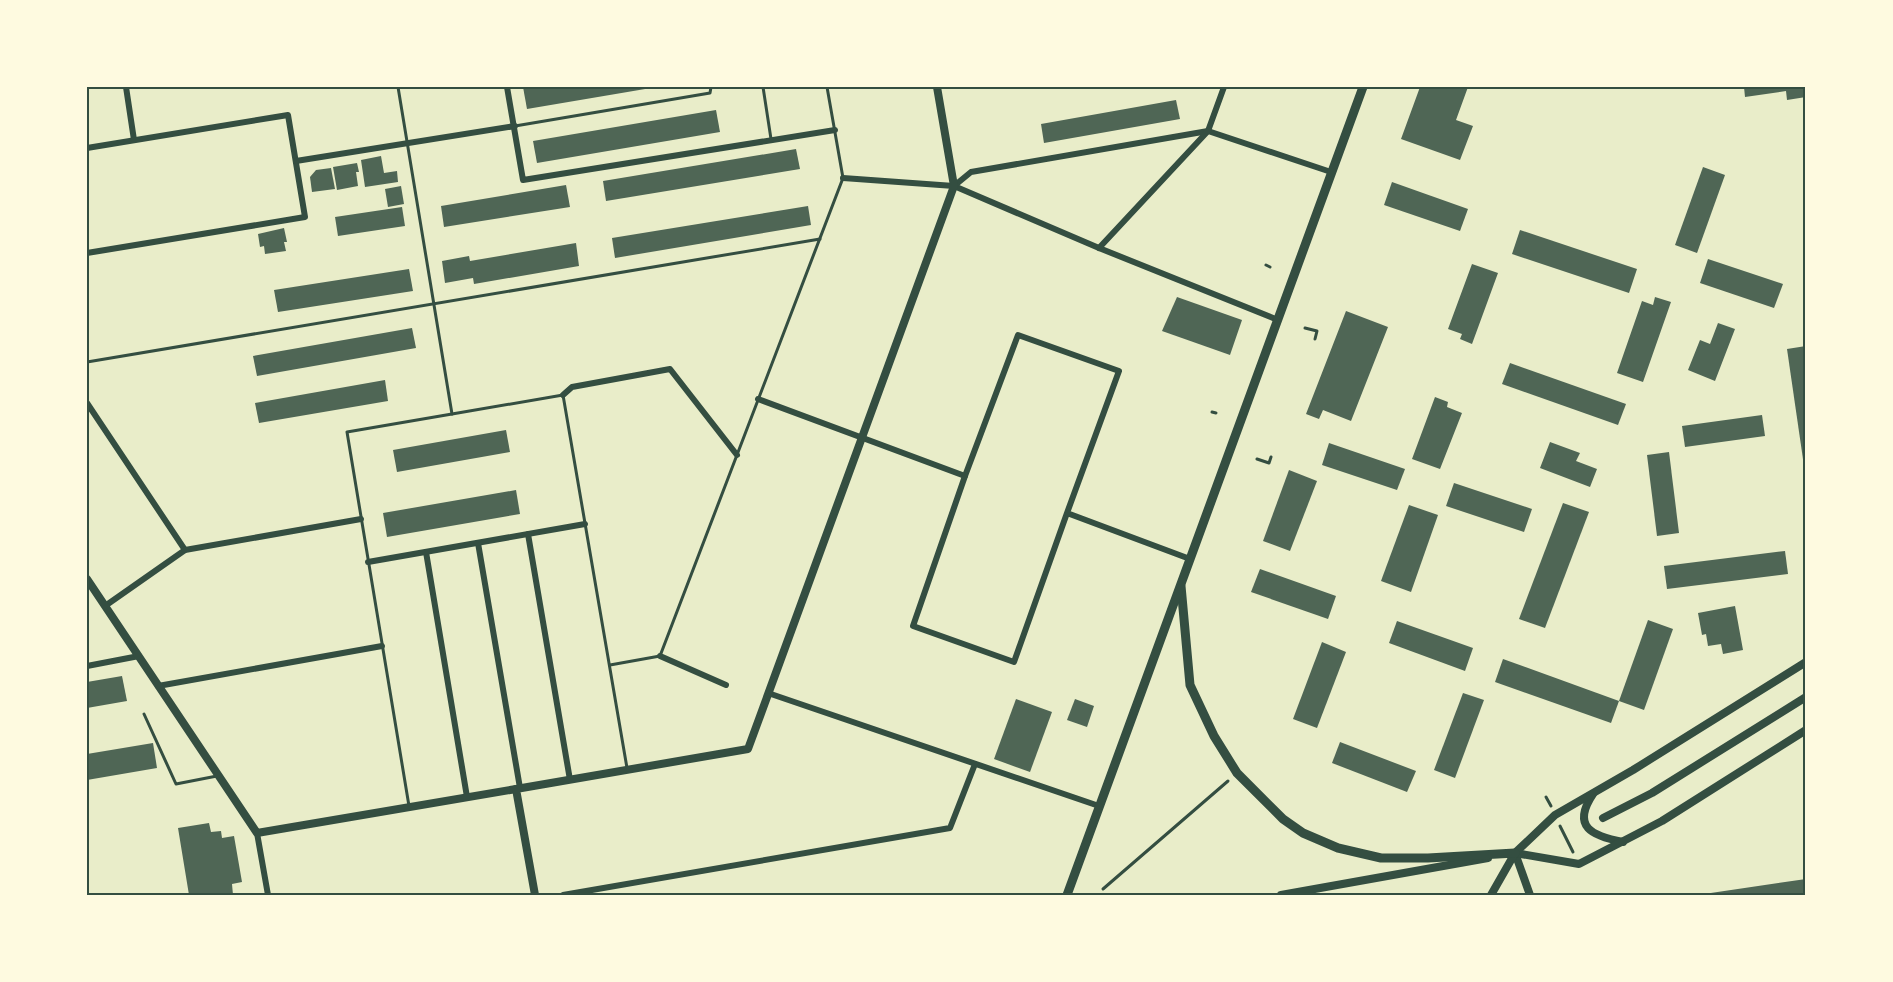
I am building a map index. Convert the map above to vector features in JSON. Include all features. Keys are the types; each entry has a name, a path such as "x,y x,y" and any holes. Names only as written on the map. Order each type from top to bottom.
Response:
{"main road":[{"path":"1067,895 1363,87"},
{"path":"1181,584 1190,685 1214,736 1237,773 1282,819 1303,833 1338,848 1381,858 1515,853"}],"street":[{"path":"126,87 134,140"},
{"path":"507,87 523,180 835,130"},
{"path":"257,833 748,749 954,186 937,87"},
{"path":"1099,248 1208,131 1224,87"},
{"path":"87,148 288,115 305,217 87,252"},
{"path":"296,161 514,126"},
{"path":"954,186 971,172 1208,131 1331,172"},
{"path":"843,178 954,186 1099,248 1278,320"},
{"path":"1018,335 1119,371 1067,513 1014,662 913,626 965,476 1018,335"},
{"path":"563,395 572,387 670,369 737,455"},
{"path":"758,399 965,476"},
{"path":"87,403 185,550"},
{"path":"1067,513 1190,559"},
{"path":"105,606 185,550 361,519"},
{"path":"368,562 585,524"},
{"path":"528,534 570,780"},
{"path":"478,543 535,895"},
{"path":"426,552 467,798"},
{"path":"87,579 257,833 268,895"},
{"path":"158,686 382,646"},
{"path":"660,656 726,685"},
{"path":"87,666 139,657"},
{"path":"1491,895 1515,853 1555,814 1806,662"},
{"path":"768,693 1100,806"},
{"path":"1604,818 1652,793 1806,697"},
{"path":"1281,895 1515,853 1579,864 1662,821 1806,730"},
{"path":"563,895 951,828 975,764"},
{"path":"1595,791 1584,808 1584,819 1592,833 1623,842"},
{"path":"1515,853 1530,895"}],"lane":[{"path":"398,87 452,414"},
{"path":"514,126 710,93 711,87"},
{"path":"763,87 771,140"},
{"path":"610,664 660,656 843,178 827,87"},
{"path":"87,362 434,306 820,239"},
{"path":"409,807 347,432 563,395 628,770"},
{"path":"144,714 176,784 218,776"}],"path":[{"path":"1305,328 1317,331 1315,339"},
{"path":"1257,459 1269,463 1271,457"},
{"path":"1103,889 1228,781"},
{"path":"1546,797 1579,864"}],"building":[{"path":"523,87 651,87 651,88 527,109"},
{"path":"1420,87 1468,87 1456,120 1473,126 1460,160 1401,139"},
{"path":"1744,87 1806,87 1806,97 1787,100 1786,91 1745,97"},
{"path":"1176,100 1180,119 1044,143 1041,124"},
{"path":"716,110 720,132 537,163 533,141"},
{"path":"796,149 800,169 606,201 603,181"},
{"path":"381,156 384,173 397,171 398,182 365,187 361,160"},
{"path":"357,163 358,186 337,190 333,167"},
{"path":"1703,167 1725,175 1697,253 1675,245"},
{"path":"331,168 335,189 312,192 310,177 316,170"},
{"path":"1392,182 1468,209 1460,231 1384,205"},
{"path":"566,185 570,207 444,227 441,206"},
{"path":"401,186 404,204 388,207 385,189"},
{"path":"808,206 811,225 615,258 612,238"},
{"path":"402,207 405,226 338,236 335,217"},
{"path":"284,228 286,251 265,254 264,246 260,247 258,234"},
{"path":"1520,230 1637,269 1629,293 1512,254"},
{"path":"576,243 579,266 474,284 473,278 445,283 442,261 469,256 470,261"},
{"path":"1708,259 1783,284 1774,308 1700,283"},
{"path":"1472,264 1498,273 1472,344 1460,339 1462,334 1448,329"},
{"path":"409,269 413,291 278,312 274,290"},
{"path":"1177,297 1242,320 1230,355 1162,331"},
{"path":"1655,297 1671,302 1643,382 1617,373 1642,301 1653,305"},
{"path":"1346,311 1388,327 1351,421 1323,410 1319,419 1306,414"},
{"path":"1718,323 1735,329 1715,381 1688,370 1700,340 1710,344"},
{"path":"412,328 416,348 257,376 253,356"},
{"path":"1806,346 1806,473 1805,473 1787,349"},
{"path":"1510,363 1626,404 1618,425 1502,384"},
{"path":"385,380 388,401 259,423 255,403"},
{"path":"1435,397 1448,402 1447,407 1462,413 1440,469 1412,459"},
{"path":"1762,415 1765,436 1685,447 1682,426"},
{"path":"506,430 510,452 397,472 393,450"},
{"path":"1550,442 1580,453 1576,461 1597,469 1590,487 1540,468"},
{"path":"1329,443 1405,469 1397,490 1322,465"},
{"path":"1669,452 1679,533 1657,536 1647,455"},
{"path":"1289,470 1317,481 1290,551 1263,541"},
{"path":"1454,483 1532,509 1524,532 1446,506"},
{"path":"516,490 520,514 387,537 383,513"},
{"path":"1563,503 1589,512 1545,628 1519,619"},
{"path":"1409,505 1438,515 1411,592 1381,581"},
{"path":"1785,551 1788,574 1667,589 1664,566"},
{"path":"1260,569 1336,596 1328,619 1251,592"},
{"path":"1735,606 1743,650 1723,654 1721,644 1708,646 1706,634 1702,635 1698,613"},
{"path":"1648,620 1673,629 1644,710 1619,701"},
{"path":"1397,621 1473,648 1465,671 1389,643"},
{"path":"1322,642 1346,652 1317,728 1293,719"},
{"path":"1503,659 1619,701 1611,723 1495,682"},
{"path":"122,676 127,701 87,708 87,682"},
{"path":"1463,693 1484,700 1455,778 1434,770"},
{"path":"1016,699 1052,712 1030,772 994,759"},
{"path":"1075,699 1094,706 1087,727 1067,720"},
{"path":"1340,742 1416,771 1407,792 1332,763"},
{"path":"153,743 157,768 87,780 87,754"},
{"path":"209,823 211,832 221,831 222,838 234,836 242,882 232,884 233,895 189,895 178,828"},
{"path":"1806,879 1806,895 1704,895 1704,894"}]}
